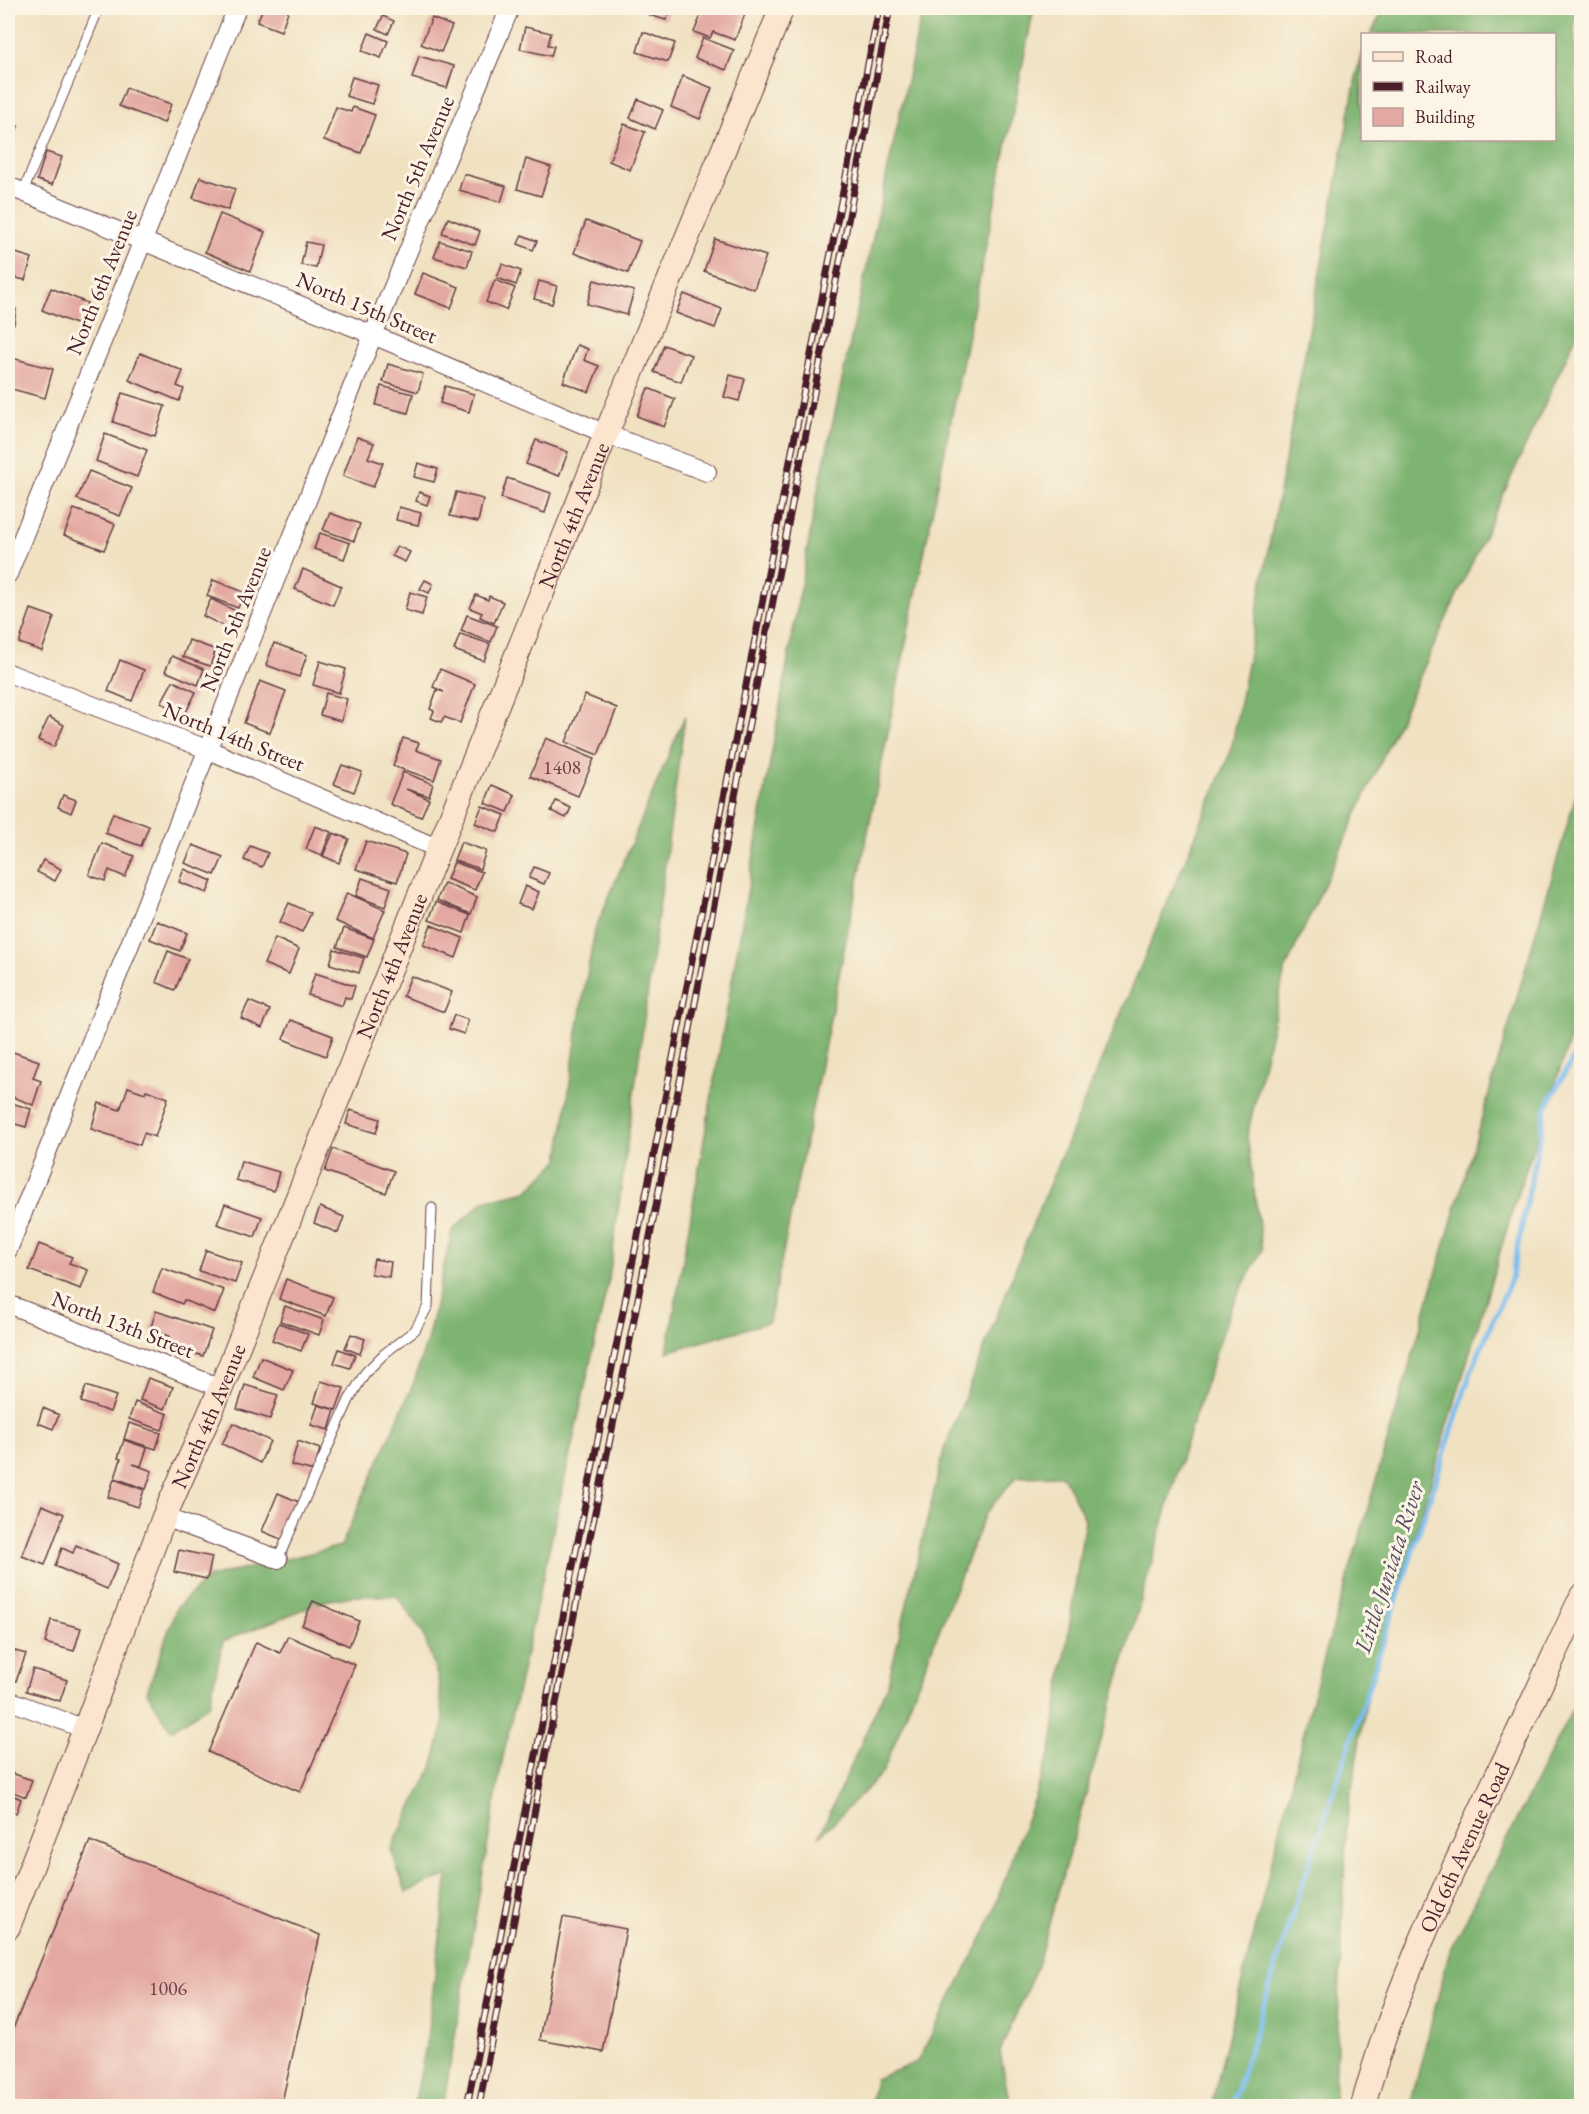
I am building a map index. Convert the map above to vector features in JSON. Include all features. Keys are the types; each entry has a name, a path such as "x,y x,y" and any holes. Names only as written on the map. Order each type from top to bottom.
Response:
{"main road":[{"name":"North 4th Avenue","path":"8,1927 85,1730 164,1517 221,1388 606,434 782,8"},
{"name":"Old 6th Avenue Road","path":"1363,2106 1388,2022 1409,1970 1581,1596"}],"street":[{"name":"North 6th Avenue","path":"8,574 237,8"},
{"name":"North 5th Avenue","path":"8,1250 374,335 510,8"},
{"name":"North 15th Street","path":"15,189 374,335 606,434 707,472"},
{"name":"North 14th Street","path":"8,673 209,750 439,849"},
{"name":"North 13th Street","path":"8,1304 221,1388"},
{"path":"164,1517 279,1559"},
{"path":"8,1700 85,1730"}],"lane":[{"path":"15,189 99,8"},
{"path":"279,1559 354,1391 365,1373 385,1353 415,1330 428,1306 432,1208"}],"green space":[{"path":"923,8 1034,8 769,1322 667,1352 816,500"},
{"path":"1384,8 1581,8 1574,25 1581,235 1581,325 1285,970 1247,1136 1262,1250 1230,1310 1183,1452 1037,1966 1000,2052 1010,2106 870,2106 875,2079 917,2062 986,1931 1051,1751 1085,1519 1063,1476 1016,1477 985,1514 883,1772 819,1837 888,1683 944,1450 1037,1214 1231,751 1361,56 1361,141 1556,141 1556,33 1372,33"},
{"path":"685,716 609,1278 501,1766 443,2106 414,2106 426,2045 448,1875 406,1892 391,1849 432,1768 444,1724 438,1678 423,1633 397,1596 352,1596 325,1601 223,1641 209,1705 171,1730 147,1692 177,1607 209,1577 341,1546 414,1382 428,1337 452,1231 484,1201 527,1191 559,1160 579,1020 595,930"},
{"path":"1581,778 1581,1007 1514,1205 1368,1691 1347,1818 1333,2106 1211,2106 1313,1696"},
{"path":"1581,1692 1581,2106 1410,2106 1449,1953"}],"building":[{"path":"263,8 289,9 281,31 257,22"},
{"path":"652,8 682,8 680,13 670,10 666,20 649,15"},
{"path":"704,8 729,8 745,14 735,40 713,32 710,38 694,32"},
{"path":"383,16 394,21 388,34 377,29"},
{"path":"432,18 452,26 441,52 421,44"},
{"path":"525,27 551,33 548,45 554,46 551,56 520,49"},
{"path":"643,32 675,43 668,62 637,52"},
{"path":"369,33 388,41 381,58 362,51"},
{"path":"703,38 734,50 726,70 695,58"},
{"path":"419,56 454,66 447,88 412,78"},
{"path":"683,76 712,88 700,119 671,107"},
{"path":"352,77 378,85 372,104 346,96"},
{"path":"126,88 171,104 164,123 119,106"},
{"path":"638,99 663,110 655,129 630,118"},
{"path":"336,107 351,112 353,107 375,115 361,153 324,140"},
{"path":"8,122 18,126 10,150 8,149"},
{"path":"624,124 645,132 630,170 609,161"},
{"path":"46,152 62,157 52,185 37,180"},
{"path":"526,159 551,167 541,196 517,189"},
{"path":"464,174 506,186 501,202 459,190"},
{"path":"200,177 235,189 228,210 193,198"},
{"path":"220,214 265,232 250,271 205,252"},
{"path":"448,218 480,231 475,245 442,233"},
{"path":"586,221 640,241 628,273 574,253"},
{"path":"522,235 537,241 533,250 518,244"},
{"path":"715,239 766,256 754,289 704,271"},
{"path":"440,241 472,251 467,267 434,257"},
{"path":"306,242 321,245 316,268 301,265"},
{"path":"9,251 32,258 25,280 8,276"},
{"path":"502,264 521,271 516,285 497,278"},
{"path":"423,273 459,287 451,308 415,294"},
{"path":"495,280 515,288 506,310 486,302"},
{"path":"594,280 634,291 627,315 587,304"},
{"path":"539,281 557,286 552,304 534,299"},
{"path":"51,288 87,303 78,325 42,310"},
{"path":"684,294 722,309 715,328 676,313"},
{"path":"8,307 16,309 14,324 8,323"},
{"path":"577,345 588,349 584,360 599,366 589,392 563,382"},
{"path":"664,345 691,355 681,382 654,372"},
{"path":"140,353 183,371 177,386 184,389 179,401 129,380"},
{"path":"12,358 53,369 45,398 8,388"},
{"path":"388,364 423,374 418,392 383,382"},
{"path":"730,375 745,379 739,401 724,397"},
{"path":"381,386 413,394 408,413 376,405"},
{"path":"445,386 474,394 469,412 440,403"},
{"path":"648,388 675,399 664,427 637,416"},
{"path":"122,393 165,406 155,436 113,422"},
{"path":"105,434 147,450 137,477 96,461"},
{"path":"357,437 374,443 368,458 383,463 373,487 343,476"},
{"path":"536,440 568,452 559,476 526,464"},
{"path":"418,463 438,469 434,482 414,477"},
{"path":"89,471 132,488 120,516 77,499"},
{"path":"507,478 551,493 545,513 501,498"},
{"path":"419,492 430,496 427,505 416,501"},
{"path":"456,492 483,499 478,522 450,516"},
{"path":"399,507 421,513 418,525 396,520"},
{"path":"74,509 115,524 104,550 64,535"},
{"path":"330,513 360,524 354,541 323,530"},
{"path":"320,533 350,543 344,559 314,549"},
{"path":"397,546 410,552 405,562 392,556"},
{"path":"303,569 341,586 333,605 295,589"},
{"path":"213,580 244,592 238,608 207,596"},
{"path":"425,580 433,584 429,593 420,589"},
{"path":"410,592 427,597 422,615 405,610"},
{"path":"476,595 488,600 489,596 503,602 494,623 480,617 482,613 470,608"},
{"path":"211,599 238,612 229,629 203,616"},
{"path":"31,609 54,617 42,651 19,643"},
{"path":"467,615 497,626 491,642 461,631"},
{"path":"460,634 490,644 484,661 454,650"},
{"path":"189,640 216,650 210,666 183,657"},
{"path":"274,643 307,655 299,677 266,665"},
{"path":"172,656 204,669 198,685 165,671"},
{"path":"120,660 144,670 132,701 108,691"},
{"path":"320,661 346,669 339,693 313,685"},
{"path":"440,669 475,684 460,723 444,717 441,722 431,718 434,711 430,709 437,690 444,692 433,687"},
{"path":"173,681 196,692 185,714 161,703"},
{"path":"260,681 286,691 270,733 244,723"},
{"path":"326,693 347,699 341,721 320,715"},
{"path":"585,695 617,708 598,755 566,742"},
{"path":"49,717 64,725 54,747 38,740"},
{"path":"403,738 419,743 416,750 441,759 434,780 393,766"},
{"path":"546,738 594,759 578,796 530,776"},
{"path":"342,765 362,772 354,792 334,784"},
{"path":"403,772 433,784 429,796 406,789 429,799 421,817 390,804"},
{"path":"492,785 515,795 508,812 485,803"},
{"path":"63,795 76,800 71,813 58,807"},
{"path":"556,801 571,808 566,818 551,811"},
{"path":"482,806 505,815 498,832 475,823"},
{"path":"113,813 149,826 141,846 105,833"},
{"path":"315,826 331,832 322,855 306,849"},
{"path":"333,833 349,839 339,863 323,856"},
{"path":"366,841 406,854 397,882 356,869"},
{"path":"461,842 486,851 480,869 454,860"},
{"path":"102,843 134,856 125,877 109,870 105,881 89,875"},
{"path":"193,845 223,857 215,875 185,863"},
{"path":"250,846 268,853 262,867 244,860"},
{"path":"43,860 61,869 55,881 37,872"},
{"path":"454,862 482,872 475,890 447,879"},
{"path":"534,867 549,873 544,884 529,878"},
{"path":"184,869 212,881 207,893 179,882"},
{"path":"362,878 391,888 385,907 356,896"},
{"path":"444,883 477,897 471,914 437,900"},
{"path":"525,886 539,892 532,909 518,904"},
{"path":"347,893 385,910 373,938 335,921"},
{"path":"436,902 470,915 464,933 429,920"},
{"path":"289,903 311,913 302,932 280,922"},
{"path":"157,921 187,933 180,951 150,939"},
{"path":"431,925 463,938 456,958 423,945"},
{"path":"344,928 374,939 367,957 337,947"},
{"path":"275,938 299,949 289,974 264,964"},
{"path":"334,949 364,958 359,973 330,964"},
{"path":"168,951 188,959 175,990 156,982"},
{"path":"315,973 355,986 351,999 345,997 342,1006 308,995"},
{"path":"411,976 452,992 444,1012 403,996"},
{"path":"249,1001 270,1010 262,1028 241,1018"},
{"path":"454,1015 468,1020 464,1034 449,1029"},
{"path":"291,1020 333,1036 326,1056 283,1039"},
{"path":"13,1052 39,1061 33,1078 41,1081 33,1105 8,1095 8,1066"},
{"path":"128,1087 145,1093 146,1090 168,1098 155,1137 144,1133 140,1145 91,1129 99,1103 120,1110"},
{"path":"8,1102 31,1109 26,1127 8,1122"},
{"path":"350,1110 380,1119 376,1133 346,1124"},
{"path":"333,1149 394,1171 386,1193 325,1171"},
{"path":"241,1161 279,1172 274,1191 236,1180"},
{"path":"225,1204 262,1217 255,1237 217,1224"},
{"path":"320,1207 344,1217 338,1233 314,1223"},
{"path":"39,1244 72,1257 69,1263 88,1270 81,1289 29,1270"},
{"path":"206,1250 242,1263 235,1283 199,1271"},
{"path":"374,1259 391,1262 389,1277 371,1274"},
{"path":"162,1268 224,1290 215,1313 184,1300 182,1304 153,1292"},
{"path":"286,1279 333,1297 326,1316 279,1299"},
{"path":"285,1306 324,1320 319,1335 280,1321"},
{"path":"156,1311 212,1330 203,1356 166,1344 169,1336 150,1330"},
{"path":"279,1323 308,1334 301,1351 272,1340"},
{"path":"351,1334 365,1339 360,1354 345,1348"},
{"path":"339,1349 355,1355 350,1368 334,1363"},
{"path":"261,1357 293,1370 284,1390 253,1377"},
{"path":"148,1378 173,1387 165,1409 140,1400"},
{"path":"321,1381 344,1388 336,1410 314,1403"},
{"path":"245,1385 278,1395 270,1419 237,1409"},
{"path":"86,1386 116,1396 110,1412 81,1402"},
{"path":"135,1402 168,1414 162,1430 129,1419"},
{"path":"318,1405 335,1410 329,1430 311,1425"},
{"path":"43,1408 59,1415 53,1429 38,1423"},
{"path":"129,1423 161,1433 156,1449 124,1439"},
{"path":"233,1423 270,1441 260,1463 222,1444"},
{"path":"124,1440 147,1448 141,1466 133,1464 152,1471 146,1489 115,1478"},
{"path":"298,1441 320,1449 314,1471 291,1465"},
{"path":"114,1479 144,1490 138,1507 108,1497"},
{"path":"278,1493 299,1502 283,1540 262,1531"},
{"path":"42,1505 64,1514 45,1565 22,1556"},
{"path":"76,1545 118,1564 107,1589 55,1566 62,1548 73,1553"},
{"path":"179,1550 212,1557 207,1579 174,1572"},
{"path":"313,1601 359,1621 349,1646 302,1625"},
{"path":"51,1620 81,1628 74,1651 45,1643"},
{"path":"288,1636 355,1665 300,1792 208,1752 256,1642 280,1653"},
{"path":"12,1650 26,1654 16,1681 8,1678 8,1661"},
{"path":"33,1669 67,1680 60,1701 26,1691"},
{"path":"8,1772 32,1780 26,1797 8,1790"},
{"path":"8,1793 21,1799 16,1813 8,1810"},
{"path":"90,1841 320,1935 281,2106 8,2106 8,2041"},
{"path":"563,1917 626,1929 603,2052 540,2040"}],"waterway":[{"name":"Little Juniata River","path":"1232,2106 1295,1906 1471,1371 1511,1279 1546,1107 1582,1042"}],"railway":[{"path":"467,2106 879,8"},
{"path":"479,2106 541,1777 625,1366 890,8"}]}
